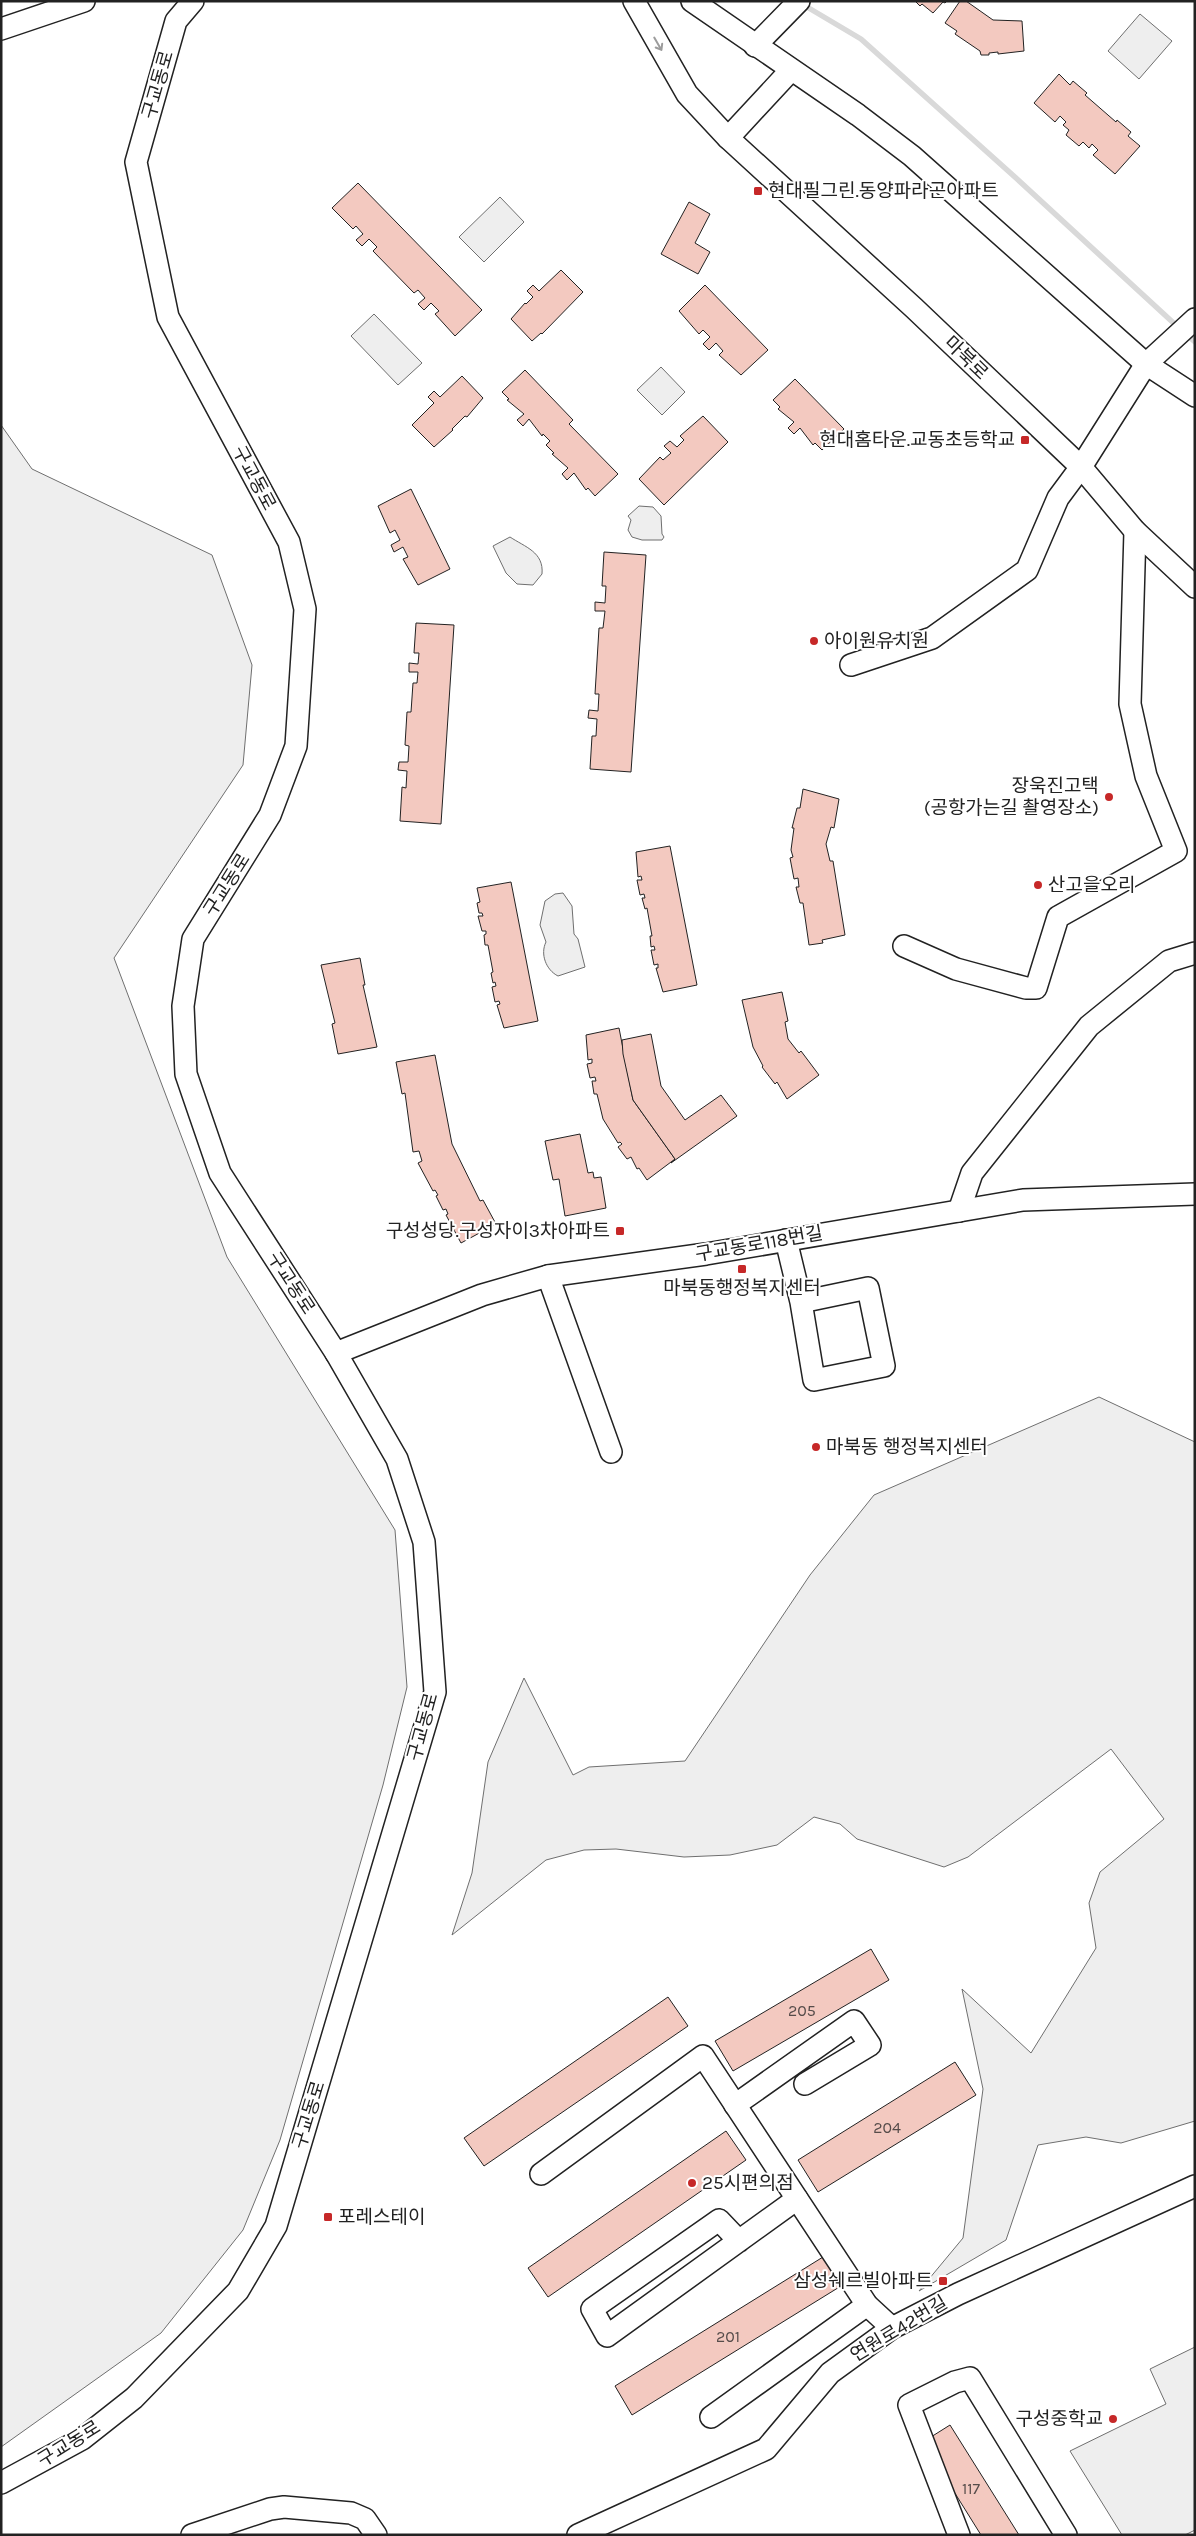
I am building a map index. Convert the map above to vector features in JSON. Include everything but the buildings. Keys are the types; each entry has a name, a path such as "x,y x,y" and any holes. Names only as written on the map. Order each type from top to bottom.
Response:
{"street":[{"path":"1,29 84,1"},
{"name":"구교동로","path":"1,2483 82,2440 134,2398 238,2291 276,2226 435,1692 424,1542 397,1459 336,1353 220,1173 186,1074 183,1006 194,939 270,815 296,746 305,609 289,542 168,317 136,162 176,21 193,1"},
{"name":"마북로","path":"634,1 687,94 728,138 914,308 1081,468 1136,531 1195,587"},
{"path":"692,1 858,115 912,156 1146,364 1195,396"},
{"path":"755,46 794,6"},
{"path":"728,138 791,70"},
{"path":"851,665 932,638 1027,570 1058,498 1081,468 1146,364 1193,320"},
{"path":"904,946 956,969 1026,988 1036,988 1058,917 1176,851 1146,776 1130,704 1136,531"},
{"path":"959,1210 972,1173 1089,1026 1169,961 1195,953"},
{"name":"구교동로118번길","path":"336,1353 482,1295 548,1276 786,1240 1023,1200 1195,1194"},
{"path":"786,1240 801,1302 814,1380 884,1366 868,1288 801,1302"},
{"path":"548,1276 612,1452"},
{"path":"735,2104 854,2021 870,2045 805,2084"},
{"path":"542,2174 703,2056 867,2305 892,2328"},
{"name":"연원로42번길","path":"578,2535 766,2449 830,2373 892,2328 958,2294 1195,2186"},
{"path":"739,2241 719,2220 592,2309 607,2336 669,2291 739,2241 797,2199"},
{"path":"712,2417 867,2305"},
{"path":"959,2535 908,2405 955,2382 970,2378 1066,2535"},
{"path":"192,2535 270,2509 284,2507 351,2513 365,2519 376,2535"}],"shaded area":[{"path":"1140,14 1172,41 1139,79 1108,51"},
{"path":"500,197 524,222 484,262 459,237"},
{"path":"374,314 422,363 398,385 351,336"},
{"path":"661,367 685,392 662,415 637,390"},
{"path":"1,425 32,469 212,555 252,665 243,765 114,958 227,1257 395,1530 407,1687 383,1785 280,2140 243,2230 161,2333 1,2447"},
{"path":"639,506 653,507 661,516 662,534 664,537 662,540 642,540 632,537 628,530 631,520 628,516"},
{"path":"510,537 527,547 540,560 542,574 533,585 517,584 506,573 493,546"},
{"path":"563,893 572,906 574,934 578,939 585,967 558,976 550,970 545,961 544,947 546,942 540,925 545,901 555,894"},
{"path":"1099,1397 1195,1442 1195,2121 1121,2143 1086,2137 1038,2145 1006,2240 919,2291 963,2238 983,2089 962,1989 1031,2053 1096,1948 1089,1903 1100,1872 1164,1819 1111,1749 968,1857 944,1867 857,1839 840,1824 814,1817 777,1845 730,1855 684,1857 616,1849 584,1850 546,1860 452,1935 472,1873 488,1762 524,1678 573,1775 589,1767 685,1761 810,1575 874,1495"},
{"path":"1195,2347 1195,2530 1185,2535 1122,2535 1070,2451 1166,2404 1150,2369"}],"waterway":[{"path":"802,4 861,39 1179,328"},
{"path":"1186,334 1195,342"}],"place":[{"name":"현대필그린.동양파라곤아파트","path":"758,191"},
{"name":"현대홈타운.교동초등학교","path":"1025,440"},
{"name":"아이원유치원","path":"814,641"},
{"name":"장욱진고택 (공항가는길 촬영장소)","path":"1109,797"},
{"name":"산고을오리","path":"1038,885"},
{"name":"구성성당.구성자이3차아파트","path":"620,1231"},
{"name":"마북동행정복지센터","path":"742,1269"},
{"name":"마북동 행정복지센터","path":"816,1447"},
{"name":"25시편의점","path":"692,2183"},
{"name":"포레스테이","path":"328,2217"},
{"name":"삼성쉐르빌아파트","path":"943,2281"},
{"name":"구성중학교","path":"1113,2419"}]}
